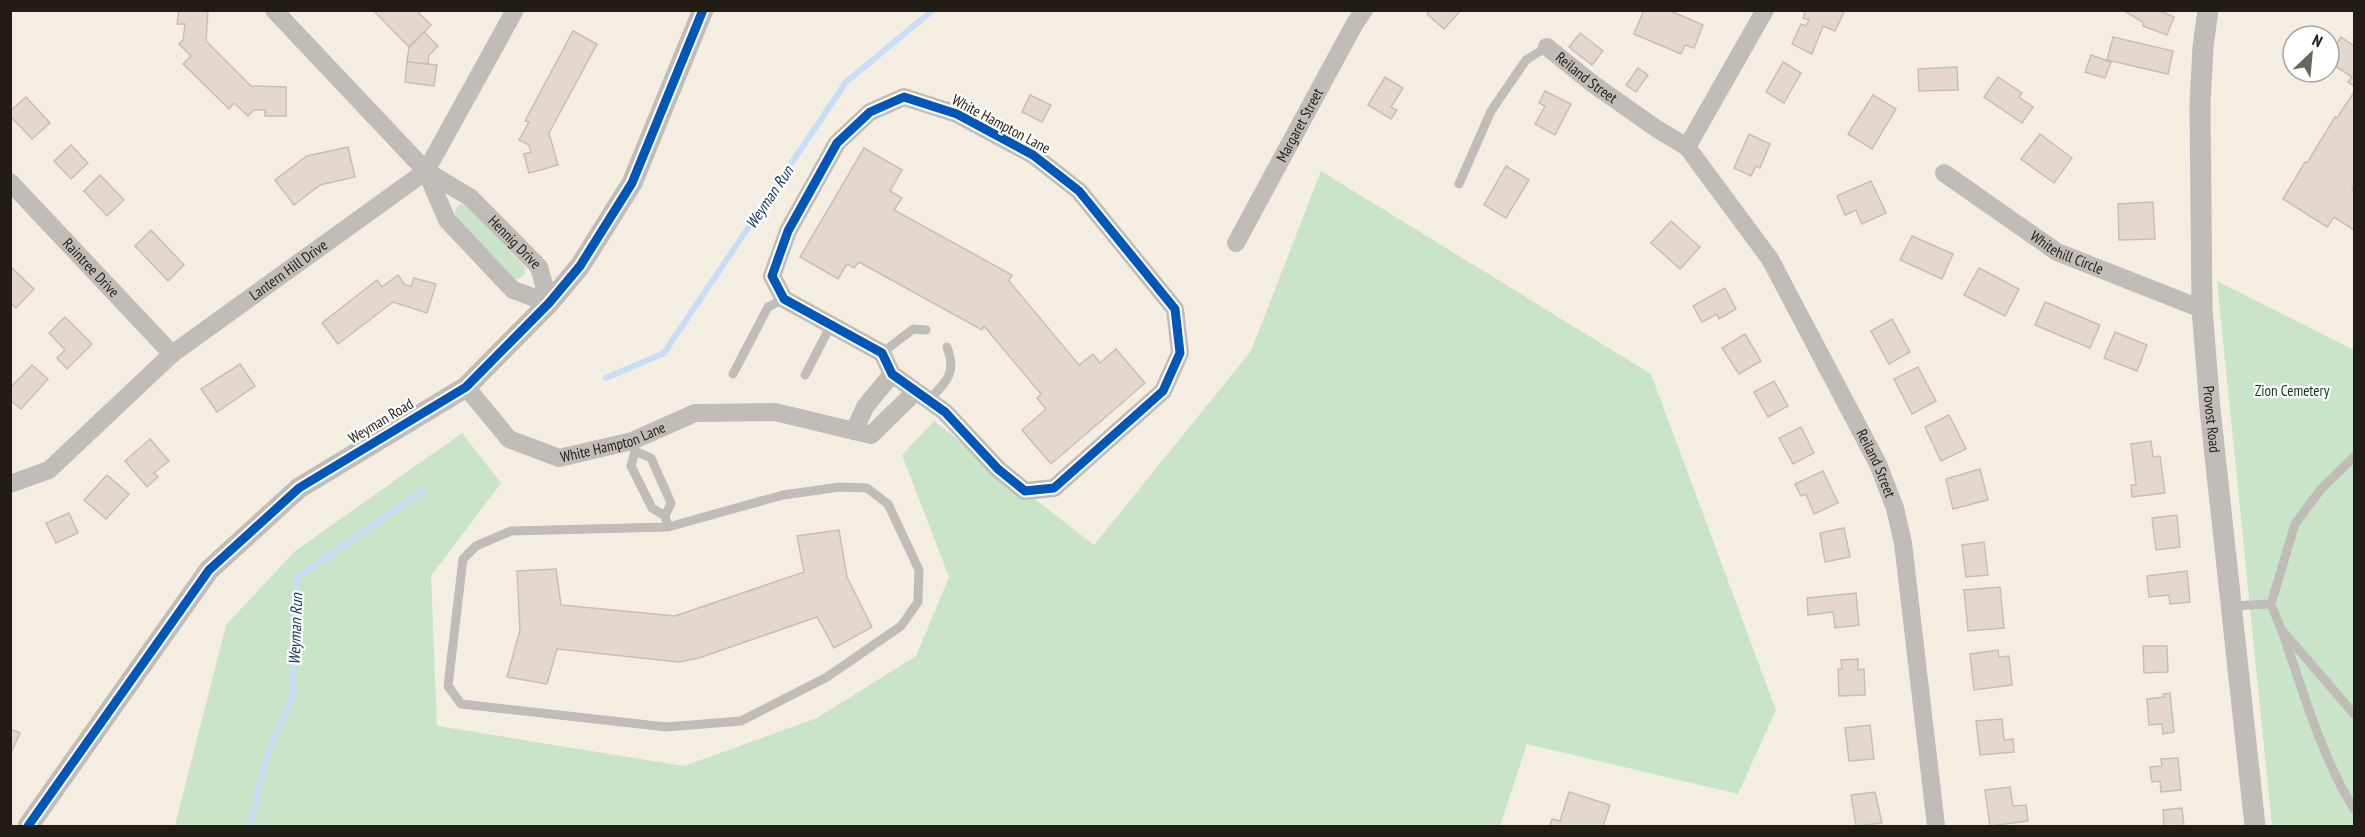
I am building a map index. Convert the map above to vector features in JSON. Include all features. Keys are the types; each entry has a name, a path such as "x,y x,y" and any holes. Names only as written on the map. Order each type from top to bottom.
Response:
{"street":[{"name":"Hennig Drive","path":"274,10 426,171 471,198 538,267 549,303"},
{"name":"Lantern Hill Drive","path":"10,483 49,470 172,354 426,171 515,10"},
{"name":"Weyman Road","path":"28,826 209,570 299,488 466,387 549,303 580,266 632,183 703,10"},
{"name":"Margaret Street","path":"1236,243 1348,35 1364,10"},
{"path":"1687,147 1765,10"},
{"name":"Provost Road","path":"2208,10 2203,47 2200,104 2202,309 2210,410 2255,826"},
{"name":"Reiland Street","path":"1547,47 1593,84 1687,147 1770,259 1878,464 1895,508 1904,543 1936,826"},
{"name":"White Hampton Lane","path":"784,298 772,276 788,231 837,143 870,112 904,97 957,114 1033,155 1079,191 1175,309 1180,353 1163,392 1054,488 1025,491 998,469 945,412 892,374 882,353"},
{"name":"Hennig Drive","path":"426,171 447,220 513,290 549,303"},
{"name":"Whitehill Circle","path":"1944,173 2057,252 2202,309"},
{"name":"Raintree Drive","path":"10,182 172,354"},
{"path":"784,298 882,353"},
{"path":"854,431 865,407 892,374"},
{"name":"White Hampton Lane","path":"466,387 508,439 559,459 633,446 695,413 775,412 871,435 922,396"}],"lane":[{"path":"1459,183 1491,111 1526,60 1547,47"},
{"path":"733,374 768,308 784,298"},
{"path":"805,375 831,325"},
{"path":"882,353 913,329 927,330"},
{"path":"922,396 944,384 952,370 952,359 947,346"},
{"path":"664,516 671,503 651,458 633,446 631,466 652,508 664,516 668,527"},
{"path":"2355,457 2321,489 2295,524 2271,604 2327,756 2343,791 2355,809"},
{"path":"840,487 867,488 888,504 919,570 918,602 901,626 827,677 741,721 666,727 461,704 448,686 463,559 476,546 511,531 668,527 783,495 840,487"},
{"path":"2231,606 2271,604"},
{"path":"2281,629 2355,714"}],"green space":[{"path":"1321,171 1651,374 1776,710 1738,794 1527,744 1500,826 175,826 226,625 295,551 462,433 501,483 431,576 437,726 684,766 817,718 916,656 949,577 902,455 934,421 1094,545 1251,351"},
{"path":"461,204 467,206 524,266 523,277 514,278 456,217 457,206"},
{"name":"Zion Cemetery","path":"2217,281 2354,350 2354,826 2272,826"}],"building":[{"path":"179,10 208,10 206,41 251,86 286,87 286,116 265,116 265,110 254,110 248,116 234,103 229,109 183,64 191,56 179,44 183,40 185,24 177,24"},
{"path":"373,10 416,10 431,25 409,47"},
{"path":"1430,10 1461,10 1444,29 1427,14"},
{"path":"1644,10 1668,10 1703,25 1694,48 1685,45 1681,54 1634,34"},
{"path":"1806,10 1845,10 1835,31 1823,26 1812,54 1792,44 1801,24 1806,26 1809,20 1803,18"},
{"path":"2123,10 2158,10 2174,17 2167,35 2143,26 2144,23"},
{"path":"573,31 597,44 549,133 558,165 529,173 524,154 531,152 529,145 519,140 529,122 525,121"},
{"path":"424,32 438,46 429,55 428,64 407,62 409,48"},
{"path":"1580,33 1603,51 1592,65 1569,47"},
{"path":"2113,37 2173,51 2168,74 2107,60"},
{"path":"2341,37 2354,46 2354,86 2348,82 2352,77 2341,70"},
{"path":"2091,55 2111,62 2105,78 2085,72"},
{"path":"407,62 437,65 434,86 405,82"},
{"path":"1783,62 1801,73 1784,103 1766,92"},
{"path":"1957,67 1958,90 1919,91 1918,69"},
{"path":"1638,68 1648,75 1636,92 1626,85"},
{"path":"1385,77 1403,88 1391,107 1397,110 1391,119 1368,105"},
{"path":"1998,77 2022,93 2019,97 2033,107 2022,123 1984,97"},
{"path":"1545,91 1571,104 1555,135 1535,124 1545,106 1539,103"},
{"path":"2354,92 2354,185 2352,190 2354,191 2354,230 2334,217 2327,227 2283,199 2305,162 2307,163 2335,117 2337,118"},
{"path":"1030,95 1051,105 1042,122 1022,112"},
{"path":"1873,95 1896,109 1872,149 1848,134"},
{"path":"26,97 50,123 32,139 10,116 10,111"},
{"path":"1749,134 1770,144 1760,168 1756,166 1751,176 1734,168"},
{"path":"2040,134 2072,158 2054,183 2021,159"},
{"path":"71,145 88,163 71,179 54,161"},
{"path":"348,147 355,177 320,185 294,205 275,180 307,156"},
{"path":"864,148 902,170 890,191 902,198 894,210 1012,275 1009,281 1079,365 1093,354 1100,363 1116,349 1145,383 1051,464 1022,430 1046,409 1037,398 1041,394 984,326 982,330 859,262 854,268 847,264 838,279 800,257"},
{"path":"1506,166 1529,180 1506,218 1484,205"},
{"path":"100,175 124,200 107,216 84,191"},
{"path":"1871,181 1886,213 1862,224 1856,210 1845,215 1837,196"},
{"path":"2153,202 2155,239 2119,240 2118,204"},
{"path":"1671,221 1700,247 1680,269 1651,243"},
{"path":"151,230 184,265 168,281 135,246"},
{"path":"1912,236 1953,254 1942,279 1900,260"},
{"path":"12,268 34,289 16,308 10,303"},
{"path":"1979,268 2019,289 2005,316 1964,295"},
{"path":"398,275 405,285 411,286 414,278 436,284 427,313 393,302 338,344 322,323 377,280 382,287"},
{"path":"1725,288 1736,309 1719,319 1717,314 1702,322 1693,306"},
{"path":"2045,302 2100,325 2090,348 2035,325"},
{"path":"65,317 92,344 67,369 57,358 65,350 49,333"},
{"path":"1892,319 1910,352 1889,364 1871,331"},
{"path":"2115,332 2147,345 2137,371 2104,358"},
{"path":"1745,334 1761,361 1739,374 1722,348"},
{"path":"240,364 255,386 217,412 201,389"},
{"path":"32,365 48,379 21,409 10,400 10,388"},
{"path":"1918,367 1936,401 1912,414 1894,379"},
{"path":"1774,381 1788,406 1768,417 1754,392"},
{"path":"1949,415 1966,449 1941,461 1925,427"},
{"path":"1801,427 1814,453 1793,464 1779,438"},
{"path":"150,439 169,461 154,473 158,477 147,487 125,461"},
{"path":"2151,441 2153,457 2160,456 2165,493 2132,497 2131,485 2136,485 2131,444"},
{"path":"1980,469 1988,500 1953,509 1946,479"},
{"path":"1823,471 1838,503 1814,514 1806,494 1801,496 1795,484"},
{"path":"107,475 129,494 106,519 84,500"},
{"path":"69,513 78,533 56,543 46,523"},
{"path":"2177,515 2180,547 2156,550 2152,518"},
{"path":"1844,528 1850,557 1825,562 1820,533"},
{"path":"839,530 847,577 872,627 834,648 817,617 699,658 679,662 557,649 547,684 507,677 520,630 517,571 556,569 561,605 675,616 804,572 797,536"},
{"path":"1984,542 1988,575 1966,577 1962,545"},
{"path":"2187,571 2190,602 2170,604 2169,595 2149,597 2147,576"},
{"path":"2000,587 2004,628 1968,631 1964,590"},
{"path":"1856,593 1859,625 1835,628 1833,612 1808,615 1807,598"},
{"path":"2143,646 2167,646 2168,672 2144,673"},
{"path":"1998,650 1999,657 2009,656 2012,685 1974,690 1970,654"},
{"path":"1858,659 1858,670 1864,669 1865,695 1839,696 1838,669 1842,669 1841,660"},
{"path":"2170,693 2174,732 2163,734 2162,724 2149,725 2147,699 2164,697 2163,694"},
{"path":"2002,719 2004,740 2013,739 2014,752 1980,755 1976,721"},
{"path":"1870,725 1874,759 1849,761 1845,728"},
{"path":"10,729 20,733 10,755"},
{"path":"2178,758 2181,790 2161,792 2160,781 2152,782 2150,767 2162,766 2161,759"},
{"path":"2010,787 2013,806 2026,805 2028,821 1990,826 1985,790"},
{"path":"1569,792 1610,805 1603,826 1550,826 1552,819 1560,821"},
{"path":"1875,792 1882,823 1856,826 1851,795"},
{"path":"2182,808 2184,826 2164,826 2163,810"}],"waterway":[{"name":"Weyman Run","path":"606,378 664,353 846,82 933,10"},
{"name":"Weyman Run","path":"250,826 265,761 292,696 296,578 423,490"}],"cycle path":[{"path":"28,826 209,570 299,488 466,387 549,303 580,266 632,183 703,10"},
{"path":"904,97 957,114 1033,155 1079,191 1175,309 1180,353 1163,391 1054,488 1025,491 998,469 945,412 892,374 882,353 784,299 772,276 788,231 837,143 870,112 904,97"}]}
